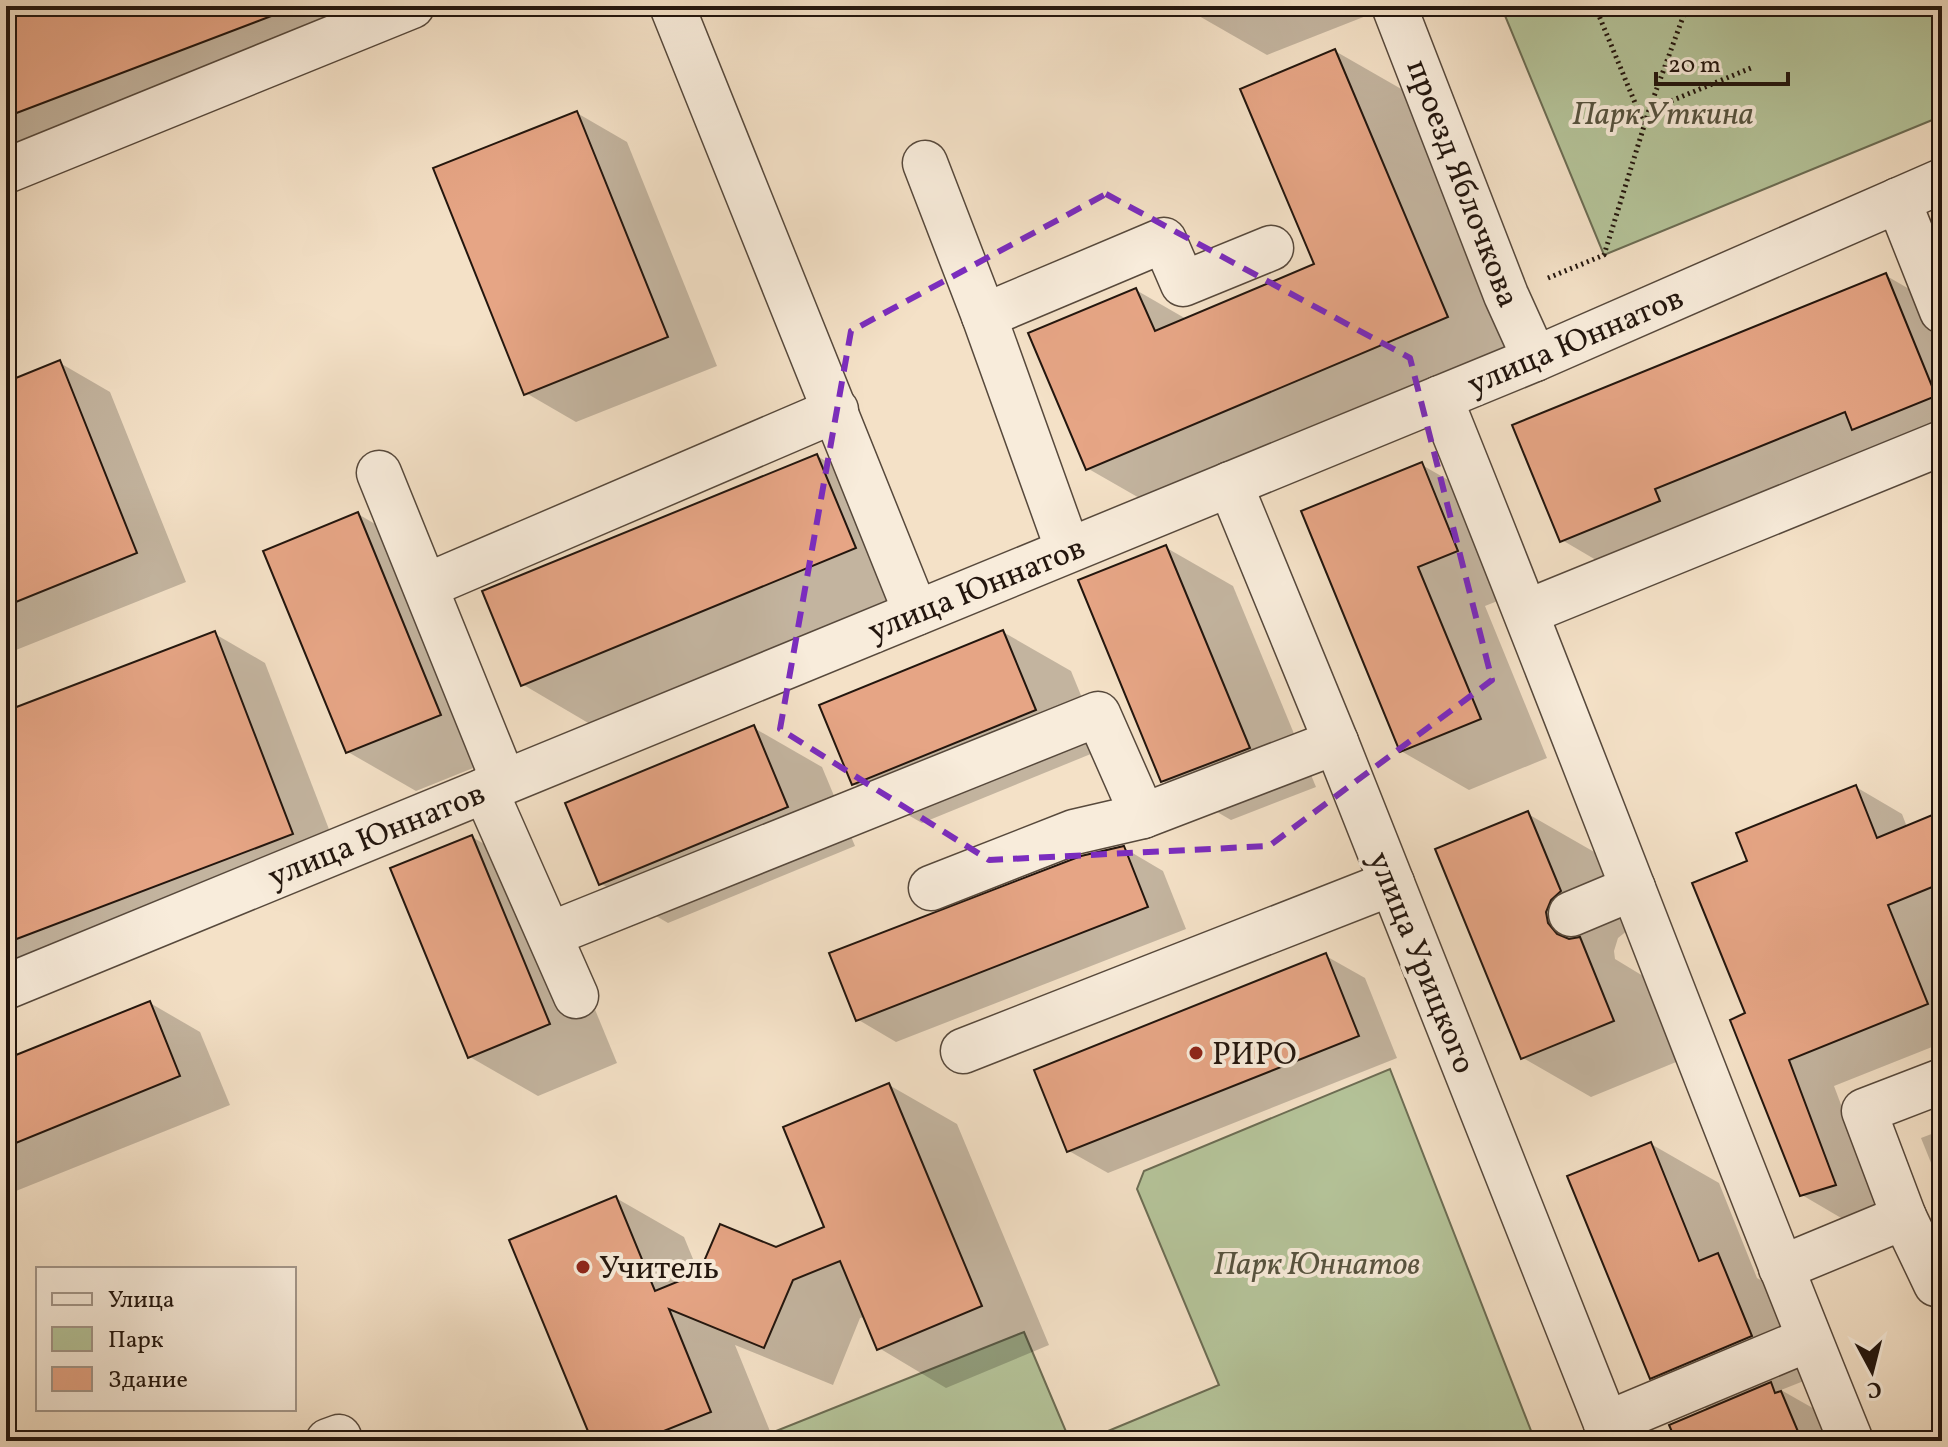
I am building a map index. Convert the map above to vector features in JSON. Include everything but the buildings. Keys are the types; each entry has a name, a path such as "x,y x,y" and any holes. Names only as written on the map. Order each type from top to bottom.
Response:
{"street":[{"path":"6,171 412,6"},
{"path":"672,6 916,613"},
{"name":"проезд Яблочкова","path":"1394,6 1506,295 1535,359"},
{"path":"925,163 1068,550"},
{"name":"улица Юннатов","path":"6,987 1535,359 1942,181"},
{"path":"1898,200 1942,311"},
{"path":"984,316 1164,240 1183,284 1271,248"},
{"path":"1440,398 1527,612 1851,1441"},
{"path":"426,586 836,410"},
{"path":"1527,612 1942,443"},
{"path":"379,473 426,586 494,786 576,996"},
{"name":"улица Урицкого","path":"1230,484 1336,742 1609,1433"},
{"path":"551,934 1098,714 1143,816"},
{"path":"931,888 1074,832 1143,816 1336,742"},
{"path":"963,1051 1392,883"},
{"path":"1571,914 1633,888"},
{"path":"1942,1081 1864,1111 1904,1217 1936,1284 1942,1282"},
{"path":"1781,1268 1904,1217"},
{"path":"1609,1433 1809,1339"}],"path":[{"path":"1595,6 1645,128"},
{"path":"1506,295 1604,255 1649,110 1687,6"},
{"path":"1898,9 1906,6"},
{"path":"1649,110 1751,68"}],"highlighted area":[{"path":"1106,194 1410,358 1492,680 1269,846 989,860 780,729 851,331"}],"green space":[{"name":"Парк Уткина","path":"1501,6 1942,6 1942,116 1604,255"},
{"name":"Парк Юннатов","path":"1390,1069 1535,1441 1084,1441 1219,1385 1137,1189 1144,1171"},
{"path":"1024,1332 1070,1441 751,1441"}],"place":[{"name":"РИРО","path":"1196,1053"},
{"name":"Учитель","path":"583,1267"}]}
